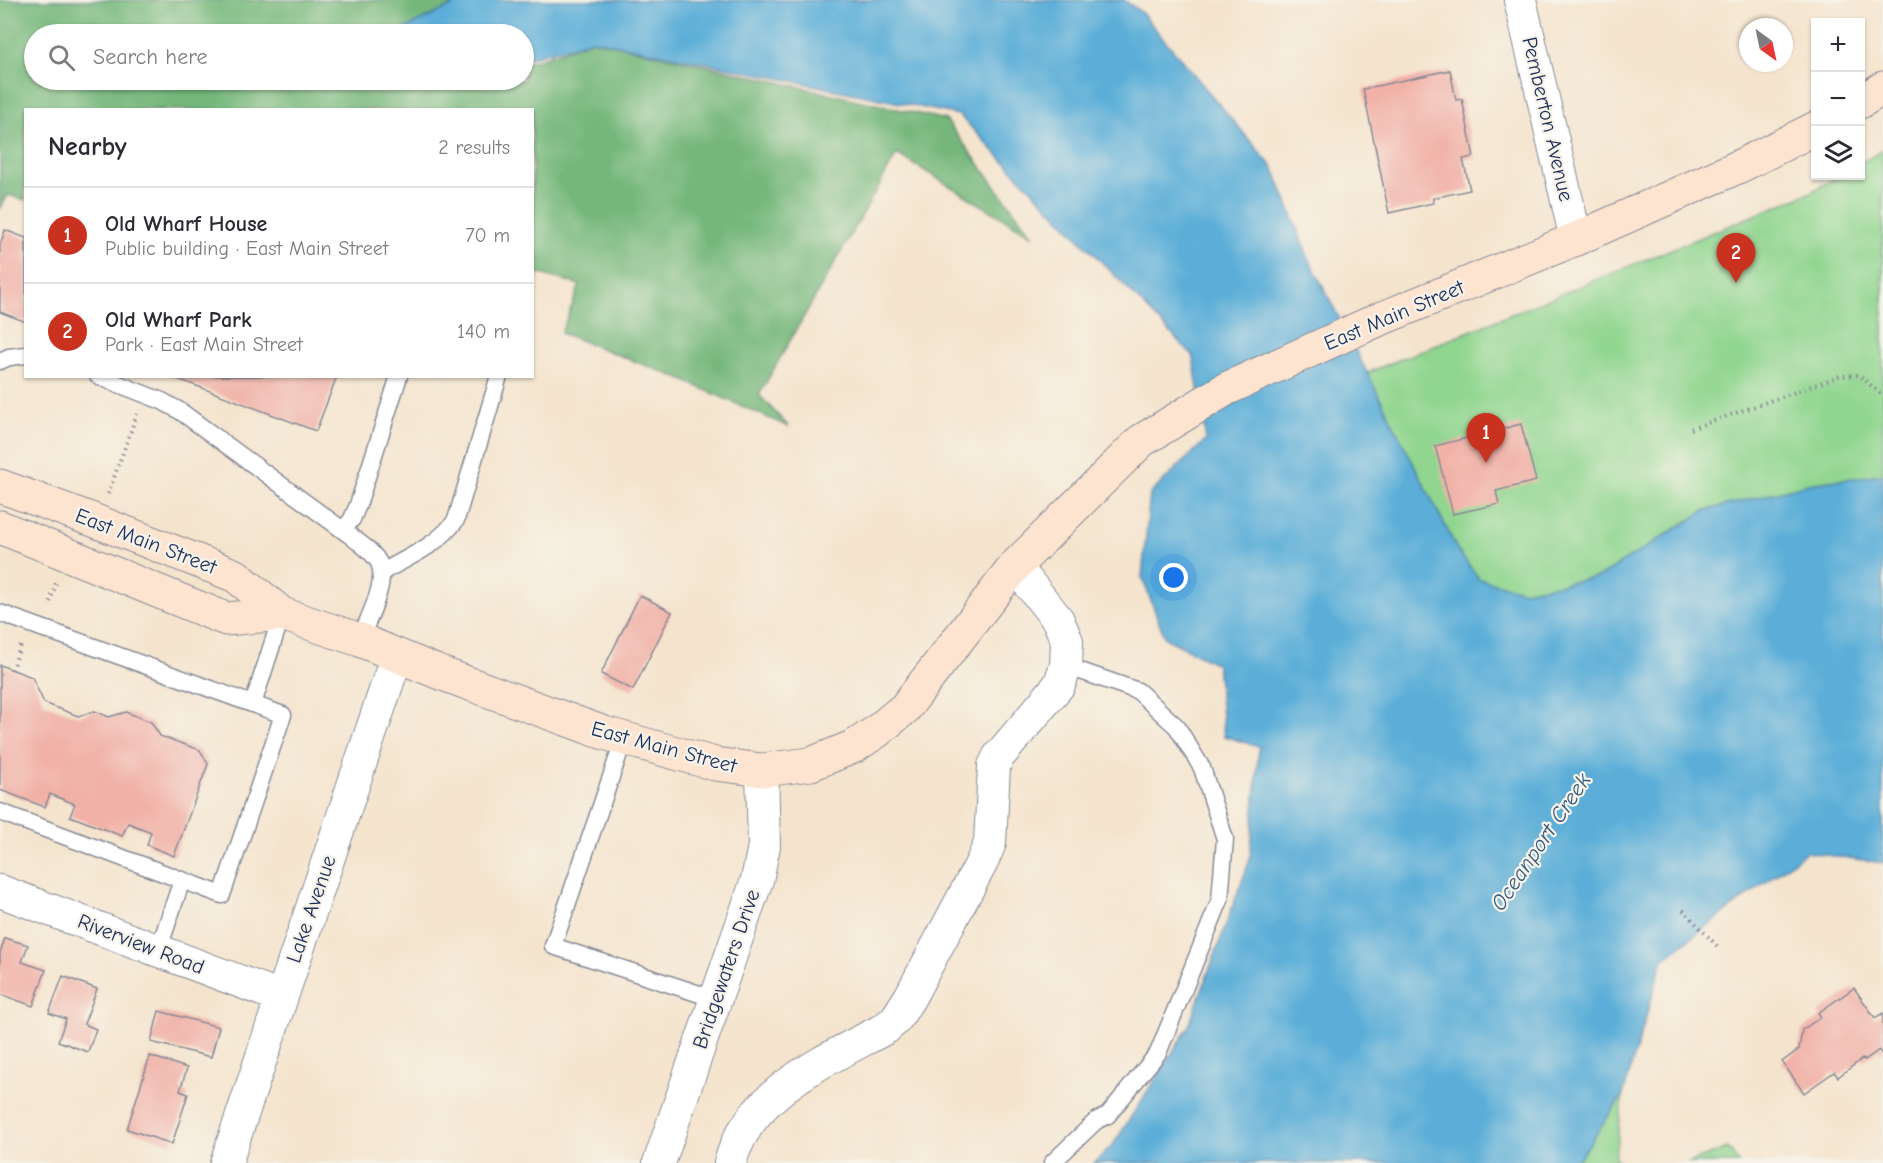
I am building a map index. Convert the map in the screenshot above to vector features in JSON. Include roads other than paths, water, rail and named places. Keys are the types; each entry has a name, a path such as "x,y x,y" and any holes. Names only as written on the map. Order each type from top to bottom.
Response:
{"main road":[{"path":"1865,99 1883,88"},
{"name":"East Main Street","path":"0,486 236,576 282,614 360,640 397,656 624,739 715,764 762,770 811,764 855,746 905,708 1015,566 1141,441 1226,389 1373,322 1576,239 1740,166 1811,130"},
{"name":"East Main Street","path":"0,527 226,619 282,614"}],"street":[{"name":"Pemberton Avenue","path":"1520,0 1576,239"},
{"path":"730,1163 745,1130 767,1102 795,1077 886,1028 896,1019 982,862 990,843 994,766 999,756 1059,685 1066,666 1067,641 1058,620 1015,566"},
{"name":"Lake Avenue","path":"226,1163 397,656"},
{"name":"Bridgewaters Drive","path":"659,1163 757,880 764,846 762,770"},
{"name":"Riverview Road","path":"0,891 281,997"}],"lane":[{"path":"0,361 24,355"},
{"path":"103,378 162,401 180,411 372,553 382,572 381,583 360,640"},
{"path":"343,530 352,519 358,505 398,378"},
{"path":"382,572 434,543 446,534 456,520 499,378"},
{"path":"0,614 283,715 222,895 0,812"},
{"path":"252,704 282,614"},
{"path":"1052,1163 1096,1121 1108,1115 1158,1053 1220,900 1226,839 1202,768 1177,727 1138,691 1066,666"},
{"path":"624,739 553,946 716,999"},
{"path":"158,951 182,880"}],"water":[{"name":"Oceanport Creek","path":"464,0 1124,0 1141,12 1274,169 1308,257 1458,551 1479,579 1524,591 1599,577 1704,511 1809,484 1883,474 1883,863 1806,852 1663,959 1623,1095 1576,1163 1094,1163 1113,1145 1188,1028 1250,859 1259,747 1224,736 1217,664 1165,638 1142,577 1150,494 1206,440 1193,356 959,115 593,40 534,56 534,24 414,24"}],"place":[{"name":"Old Wharf Park","path":"1736,283"},
{"name":"Old Wharf House","path":"1486,463"}]}
